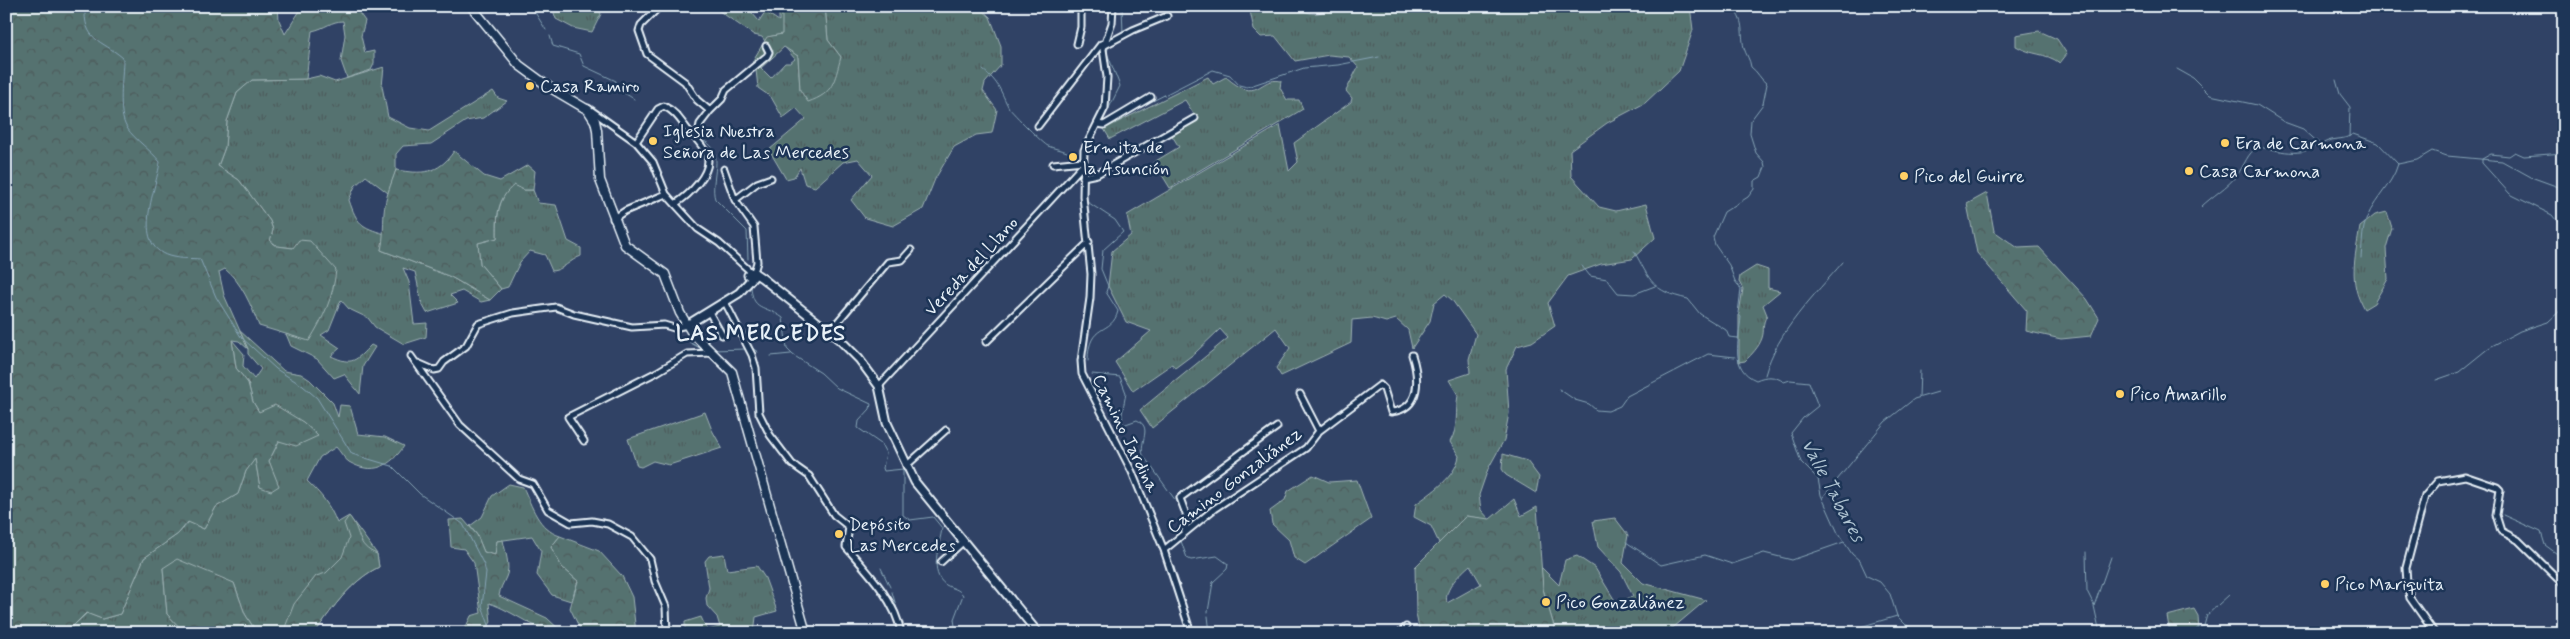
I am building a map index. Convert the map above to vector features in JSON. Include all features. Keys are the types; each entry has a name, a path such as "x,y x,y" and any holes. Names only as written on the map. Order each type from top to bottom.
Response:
{"main road":[{"path":"471,6 525,70 549,87 585,107 596,121 600,180 625,245 660,270 669,280 679,310 694,336 725,364 735,381 806,633"},
{"path":"687,325 725,302 744,287 752,274 830,331 859,358 879,386 887,423 906,466 919,489 1038,633"}],"street":[{"path":"660,6 641,25 639,31 647,54 684,82 697,100 710,111"},
{"path":"1077,44 1081,27 1081,6"},
{"name":"Camino Jardina","path":"1113,6 1112,24 1103,49 1108,92 1105,108 1085,147 1083,163 1083,196 1089,242 1090,298 1082,353 1082,374 1116,438 1164,550 1191,633"},
{"path":"1038,126 1101,44 1105,44 1167,16"},
{"path":"697,139 700,124 722,99 726,90 767,56 769,52 766,46"},
{"path":"1097,124 1104,125 1151,97"},
{"path":"636,142 658,109 664,106 674,112 697,139 708,157 705,169 692,192 675,204"},
{"path":"585,107 636,142 653,162 666,194 698,229 719,243 752,274 757,262 754,227 735,200 724,169"},
{"path":"1083,177 1097,174 1195,118"},
{"path":"1053,164 1083,163"},
{"name":"Vereda del Llano","path":"879,386 1083,163"},
{"path":"735,200 756,183 771,178"},
{"path":"614,219 666,194"},
{"path":"986,342 1089,242"},
{"path":"830,331 888,262 902,260 911,250"},
{"path":"725,302 752,355 756,368 759,413 770,435 792,464 809,476 834,515 849,527 846,547 883,594 900,624 902,633"},
{"path":"418,363 434,370 439,369 444,362 466,346 478,324 512,313 556,307 574,314 632,328 664,325 674,328 687,325"},
{"path":"709,312 722,335"},
{"path":"584,441 568,417 657,372 687,354 712,353"},
{"name":"Camino Gonzaliánez","path":"1164,550 1185,531 1306,448 1319,431 1380,385 1384,389 1391,412 1411,402 1414,397 1418,374 1412,355"},
{"path":"412,356 460,424 519,478 533,484 548,510 571,523 592,521 608,524 632,537 650,559 655,580 666,607 668,633"},
{"path":"1300,394 1319,431"},
{"path":"1185,531 1187,517 1180,498 1277,427"},
{"path":"906,466 946,430"},
{"path":"2434,632 2410,598 2406,568 2421,504 2431,487 2438,480 2465,476 2497,487 2500,490 2496,516 2501,531 2518,540 2564,585"},
{"path":"941,562 963,542"},
{"path":"1400,633 1406,627"}],"green space":[{"path":"1289,5 1307,12 1316,13 1331,6 1690,6 1693,30 1679,71 1645,103 1607,123 1570,150 1571,176 1599,207 1616,211 1646,204 1655,238 1632,259 1601,264 1568,276 1548,303 1555,326 1532,342 1517,346 1506,369 1509,413 1504,440 1488,469 1479,495 1481,510 1490,520 1466,516 1439,543 1431,526 1414,517 1416,504 1442,484 1457,464 1459,456 1450,442 1456,425 1458,395 1449,380 1470,373 1469,359 1476,334 1452,300 1445,294 1434,303 1430,321 1412,348 1408,330 1396,319 1386,322 1372,318 1352,320 1351,343 1281,376 1276,368 1290,348 1276,328 1152,428 1140,410 1228,338 1220,329 1195,353 1175,368 1172,364 1133,391 1115,362 1151,331 1126,322 1108,286 1112,251 1131,235 1127,215 1280,125 1289,171 1298,162 1294,143 1351,102 1352,98 1346,91 1358,67 1349,57 1329,55 1295,61 1275,36 1261,37 1254,30 1249,6"},
{"path":"6,6 278,6 279,20 285,34 303,6 354,6 365,21 361,36 365,53 374,51 374,64 371,70 347,78 341,61 345,35 343,21 335,22 312,31 306,79 252,80 237,93 227,121 225,147 218,166 239,180 270,221 273,230 270,241 277,246 293,248 299,240 310,241 336,270 333,290 327,307 309,341 259,326 249,302 236,281 225,269 219,272 224,295 248,349 239,341 232,340 236,368 248,383 253,402 259,412 275,405 303,422 318,436 296,446 279,441 269,461 279,486 271,491 260,487 255,459 246,471 238,494 216,507 204,529 188,522 178,534 144,558 120,614 102,619 86,613 72,627 70,633 6,633"},
{"path":"538,6 597,6 601,14 592,32 573,28 556,19 553,10"},
{"path":"712,6 746,6 759,21 765,12 779,21 779,14 769,6 782,6 783,34 768,37 765,41 762,37 754,35"},
{"path":"782,6 825,6 828,40 841,57 832,86 817,99 808,102 800,90 798,56 784,47 761,68 752,62 767,37 782,34"},
{"path":"825,6 978,6 990,17 1001,46 1001,65 985,83 983,91 997,110 992,133 976,135 954,147 935,179 923,209 893,226 865,218 851,200 872,175 858,159 843,162 815,187 805,184 800,168 794,177 786,179 769,150 806,119 796,108 783,118 771,97 758,88 756,70 759,66 771,78 785,63 790,63 795,59 784,46 798,56 800,90 841,57 828,40"},
{"path":"2039,31 2057,39 2067,54 2060,63 2049,57 2016,46 2016,35"},
{"path":"384,67 382,86 388,117 410,128 429,131 493,91 498,98 507,101 483,118 466,121 431,144 403,146 396,154 396,170 388,193 366,176 355,186 349,200 352,208 361,223 370,229 385,234 381,250 451,277 490,300 481,302 462,291 450,295 458,303 427,313 422,304 415,272 403,268 409,282 414,324 427,323 426,337 404,344 375,327 368,318 349,309 341,300 329,330 321,335 340,348 331,356 344,361 357,358 371,345 375,347 363,366 360,394 344,374 334,378 317,359 291,346 286,334 309,340 293,248 277,246 270,240 273,230 270,221 239,180 218,166 225,147 227,121 237,93 252,80 306,79 319,76 335,82"},
{"path":"1208,77 1213,84 1226,77 1245,89 1252,90 1267,82 1281,81 1280,88 1287,100 1299,100 1303,109 1170,188 1154,162 1179,147 1171,134 1197,119 1185,100 1110,139 1104,129"},
{"path":"454,151 484,176 500,181 528,165 535,171 533,190 524,190 514,185 504,197 499,209 497,238 478,243 480,264 501,289 490,300 451,277 381,250 386,202 396,170 429,171 442,165"},
{"path":"513,185 524,190 533,190 538,203 556,205 568,241 581,248 581,256 560,269 552,271 545,255 530,251 520,262 508,287 501,289 480,264 478,243 497,238 499,209 504,197"},
{"path":"1987,193 1994,231 2018,248 2039,247 2087,299 2099,318 2091,336 2061,339 2026,331 2027,311 1977,253 1967,204"},
{"path":"2387,212 2392,228 2386,248 2388,279 2374,303 2364,309 2359,299 2354,279 2360,227 2375,215"},
{"path":"1756,266 1768,270 1768,288 1780,291 1763,305 1767,315 1759,344 1745,361 1739,362 1739,313 1743,289 1739,282 1740,276"},
{"path":"239,330 284,371 301,374 310,380 333,403 338,417 340,405 350,406 358,434 385,437 404,446 387,464 374,468 366,468 349,462 336,447 320,457 307,481 325,500 337,523 349,516 377,554 379,567 351,587 315,633 257,633 245,614 234,583 163,568 167,614 185,633 70,633 72,627 87,613 102,619 120,614 144,558 178,534 189,522 204,529 216,507 238,494 246,471 255,458 260,487 278,486 269,461 279,441 318,436 303,422 259,412 253,402 248,383 236,368 232,340 244,354 243,366 254,379 261,369 248,354 248,349"},
{"path":"705,412 722,448 669,465 653,461 641,467 637,466 628,439"},
{"path":"1503,454 1527,461 1539,477 1536,493 1506,475 1502,469"},
{"path":"1313,475 1329,482 1357,480 1371,519 1305,565 1294,558 1289,540 1272,524 1270,511 1285,500 1288,491"},
{"path":"509,484 523,487 541,522 552,533 560,536 551,547 562,567 578,581 571,601 552,595 537,575 541,551 532,536 497,541 495,555 484,552 477,535 470,526 482,517 492,496"},
{"path":"1514,499 1521,516 1537,507 1543,589 1556,633 1420,633 1416,614 1415,567 1466,516 1490,519","holes":["1470,565 1481,584 1447,603 1446,598 1450,587"]},
{"path":"349,516 365,547 377,554 379,567 351,587 315,633 286,633 284,630 294,604 316,576 326,573 342,557 349,538 344,523"},
{"path":"1615,518 1628,535 1623,563 1643,583 1706,600 1674,627 1661,633 1556,633 1543,589 1541,567 1559,585 1565,560 1577,556 1595,568 1617,604 1633,596 1621,572 1598,547 1593,521"},
{"path":"463,519 477,535 484,552 495,555 497,541 503,540 508,569 499,596 547,618 563,633 535,626 489,603 491,622 484,633 463,633 471,616 481,613 474,563 464,549 451,547 449,520"},
{"path":"560,536 599,551 622,576 632,597 636,633 582,633 570,608 578,581 562,567 551,547"},
{"path":"724,554 727,570 757,566 765,578 777,611 756,617 754,633 685,633 685,622 701,617 707,630 720,627 717,617 707,606 706,598 709,588 705,561 709,556"},
{"path":"177,559 234,583 245,614 257,633 185,633 167,614 163,568"},
{"path":"2194,609 2198,616 2199,632 2170,633 2167,616"}],"waterway":[{"path":"85,6 85,18 90,33 123,58 121,104 127,128 160,162 148,217 148,231 152,242 160,252 173,257 200,259 216,297 241,337 276,369 303,386 317,398 352,454 392,466 420,494 463,524 484,565 486,573 482,606 492,633"},
{"path":"531,6 546,30"},
{"path":"1122,6 1123,33"},
{"name":"Valle Tabares","path":"1731,6 1741,22 1744,48 1751,67 1767,84 1763,104 1751,120 1750,134 1756,153 1764,162 1765,167 1761,177 1754,181 1754,189 1748,197 1724,212 1713,237 1715,245 1729,265 1735,281 1741,289 1738,313 1741,317 1738,344 1739,361 1742,369 1756,380 1770,377 1784,382 1790,380 1809,382 1818,406 1803,418 1791,433 1801,462 1818,479 1821,495 1838,533 1852,554 1860,561 1867,576 1880,582 1890,594 1897,616 1906,625 1918,631 1950,630 1957,633"},
{"path":"550,36 553,46 579,54 584,66 616,81 618,89 634,99"},
{"path":"1102,122 1120,86 1107,53 1108,48"},
{"path":"1112,122 1213,70 1230,75 1239,85 1247,87 1304,68 1338,65 1379,57"},
{"path":"2177,69 2193,78 2210,95 2257,105 2284,122 2303,129 2321,145 2325,142 2345,138 2353,134 2378,143 2398,164 2417,160 2432,151 2447,156 2502,161 2531,177 2564,189"},
{"path":"983,70 996,83 1009,108 1035,135 1048,146 1067,152"},
{"path":"2336,80 2340,94 2350,107 2349,137"},
{"path":"1090,144 1096,131"},
{"path":"704,141 715,152 715,199 747,231 748,259"},
{"path":"2201,207 2233,179 2249,156 2258,147 2297,152 2312,149 2318,144"},
{"path":"2564,153 2524,156 2515,152 2509,156 2491,154 2482,159 2482,163 2510,194 2552,215 2560,225 2558,242 2564,248"},
{"path":"2361,258 2363,231 2367,218 2391,180 2398,164"},
{"path":"1088,361 1092,340 1096,334 1111,324 1118,311 1106,292 1108,286 1101,269 1103,250 1123,232 1115,220 1089,203"},
{"path":"1634,251 1649,277 1659,288 1688,299 1700,314 1726,330 1729,337 1738,338"},
{"path":"1765,375 1778,344 1787,329 1843,262"},
{"path":"1582,266 1590,276 1607,279 1618,293 1634,294 1655,286"},
{"path":"751,285 752,294 757,304 783,318 787,349 793,355 821,373 837,388 871,404 870,409 859,421 858,428 881,444 886,453 884,471 903,469 903,515 910,520 933,517 942,528 936,558 938,573 946,585 963,595 954,619 956,633"},
{"path":"2436,380 2459,372 2490,347 2520,331 2548,322 2564,307"},
{"path":"689,342 705,351"},
{"path":"752,348 758,352"},
{"path":"713,350 746,349"},
{"path":"771,356 791,354"},
{"path":"1559,389 1575,400 1589,404 1596,410 1608,411 1620,406 1627,396 1708,354 1735,357"},
{"path":"1919,397 1920,371"},
{"path":"1092,374 1120,377 1126,393 1122,414 1123,425 1137,420 1142,423 1145,431 1143,455 1181,508"},
{"path":"1823,497 1885,422 1914,399 1938,392"},
{"path":"1180,532 1184,520 1182,512"},
{"path":"2503,515 2541,532 2545,545 2564,559"},
{"path":"1181,541 1187,558 1191,560 1217,556 1228,564 1227,569 1213,582 1208,612"},
{"path":"1626,542 1661,565 1705,555 1732,564 1764,553 1792,560 1844,542"},
{"path":"2086,552 2087,591 2094,605"},
{"path":"2100,633 2094,606 2111,557"},
{"path":"881,568 890,587"},
{"path":"892,592 904,633"},
{"path":"2196,633 2197,628 2204,626 2207,615 2229,595"},
{"path":"1208,616 1210,633"},
{"path":"1840,633 1897,616"}],"place":[{"name":"Casa Ramiro","path":"530,86"},
{"name":"Iglesia Nuestra Señora de Las Mercedes","path":"653,141"},
{"name":"Era de Carmona","path":"2225,143"},
{"name":"Ermita de la Asunción","path":"1073,157"},
{"name":"Casa Carmona","path":"2189,171"},
{"name":"Pico del Guirre","path":"1904,176"},
{"name":"Pico Amarillo","path":"2120,394"},
{"name":"Depósito Las Mercedes","path":"839,534"},
{"name":"Pico Mariquita","path":"2325,584"},
{"name":"Pico Gonzaliánez","path":"1546,602"}],"district":[{"name":"LAS MERCEDES","path":"761,332"}]}
